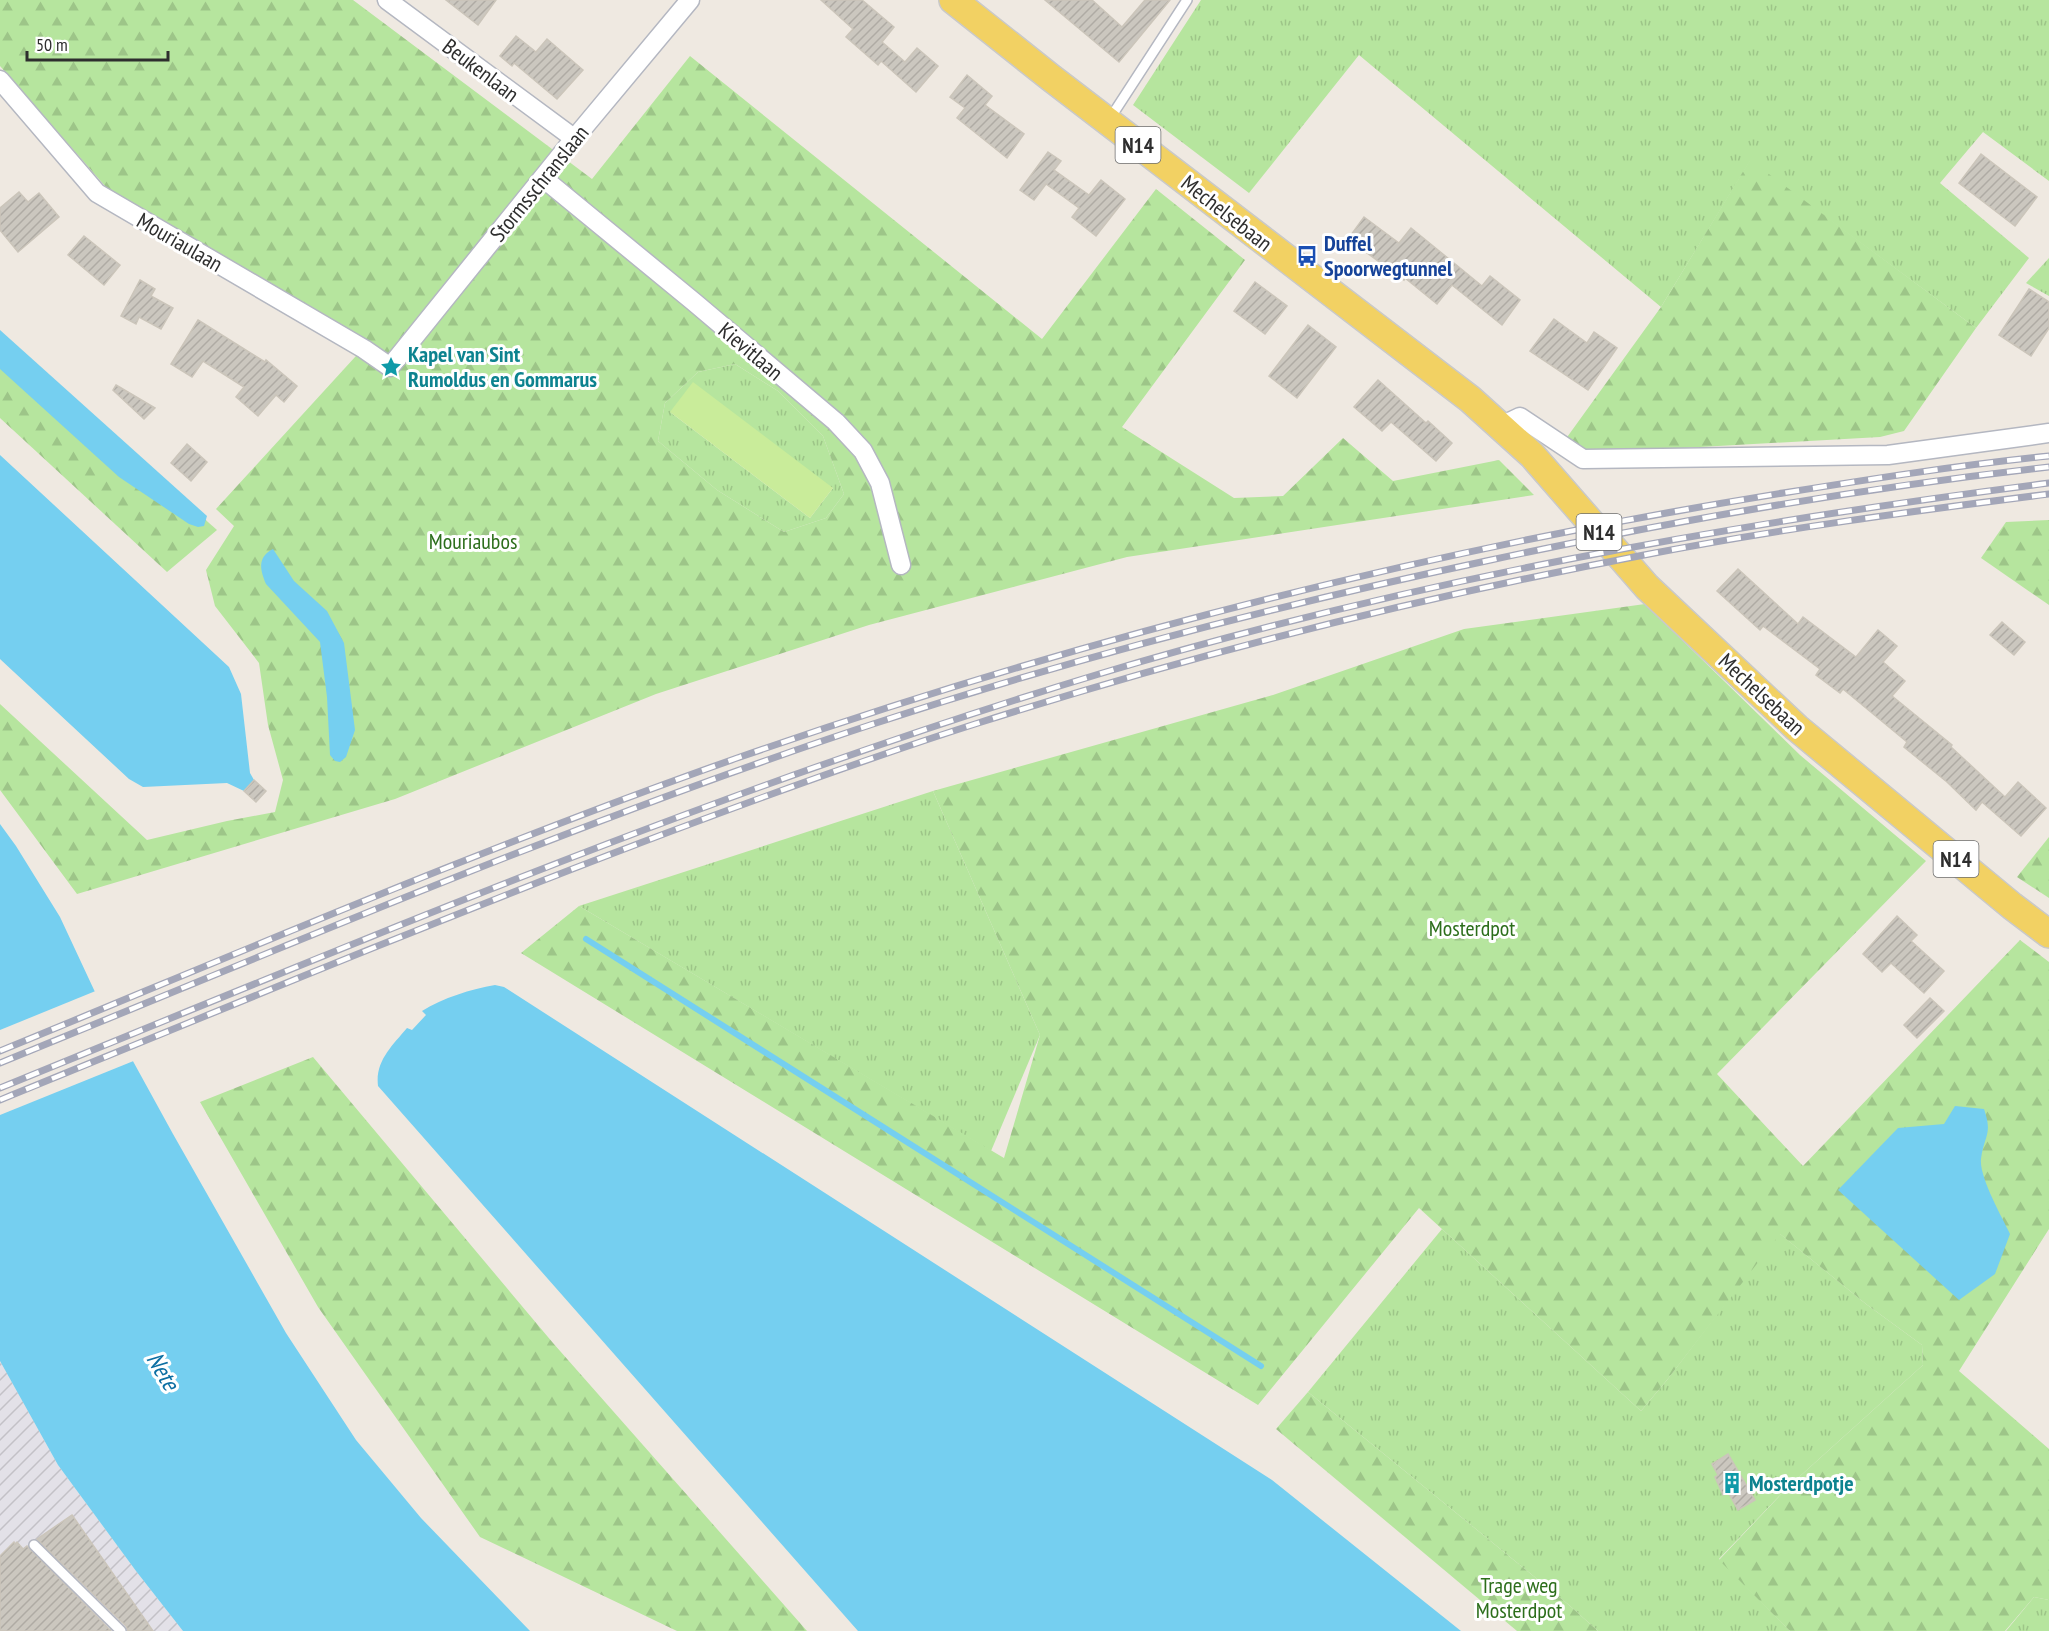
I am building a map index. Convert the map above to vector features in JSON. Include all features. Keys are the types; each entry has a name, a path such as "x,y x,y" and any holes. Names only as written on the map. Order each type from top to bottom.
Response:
{"main road":[{"name":"Mechelsebaan","path":"953,0 1108,122 1470,399 1532,455 1647,587 1797,728 2049,934"}],"street":[{"name":"Beukenlaan","path":"387,0 574,139"},
{"name":"Stormsschranslaan","path":"390,367 574,139 690,0"},
{"name":"Mouriaulaan","path":"0,80 97,193 364,349 390,367"},
{"name":"Kievitlaan","path":"543,178 836,422 863,451 880,483 901,565"},
{"path":"1501,426 1520,417 1583,459 1888,455 2049,434"}],"lane":[{"path":"1108,122 1187,0"},
{"path":"34,1545 121,1631"}],"shaded area":[{"path":"0,1361 58,1465 183,1631 0,1631"}],"green space":[{"name":"Mouriaubos","path":"0,0 353,0 592,179 690,56 1042,339 1156,189 1245,260 1122,427 1234,498 1283,496 1343,438 1393,481 1499,460 1534,495 1127,557 869,625 656,694 395,799 77,894 0,790 0,704 147,840 275,812 283,780 268,725 259,663 215,606 206,570 234,526 216,509 366,345 112,194 0,66","holes":["735,364 778,391 823,436 844,494 826,518 784,532 717,490 658,441 665,403 698,372"]},
{"path":"1201,0 2049,0 2049,181 1983,132 1940,183 2029,258 1976,328 1750,161 1661,307 1359,55 1249,193 1133,105"},
{"path":"1750,160 1976,328 1904,431 1880,437 1594,453 1565,440 1661,307"},
{"path":"2049,258 2049,296 2026,283"},
{"path":"0,338 217,530 167,572 0,418"},
{"path":"735,364 778,391 823,436 844,494 826,518 784,532 717,490 658,441 665,403 698,372","holes":["670,412 833,488 810,518"]},
{"path":"693,382 833,488 810,518 670,412"},
{"path":"2049,520 2049,605 1981,558 2006,522"},
{"name":"Mosterdpot","path":"1645,604 1800,755 1926,861 1717,1074 1803,1166 2020,940 2049,962 2049,1229 1959,1371 2049,1449 2049,1600 2034,1597 2005,1631 1790,1631 1719,1560 1788,1487 1923,1365 1922,1345 1866,1304 1780,1234 1641,1411 1419,1208 1258,1405 521,953 579,906 1004,1158 1040,1035 933,791 1273,695 1464,629"},
{"path":"933,791 1040,1035 991,1151 579,906"},
{"path":"2049,837 2049,898 2017,877"},
{"path":"313,1057 553,1343 807,1631 677,1631 480,1537 318,1307 200,1102"},
{"path":"1442,1229 1641,1411 1779,1233 1866,1304 1922,1345 1923,1365 1788,1487 1719,1559 1790,1631 1598,1631 1308,1392"},
{"name":"Trage weg Mosterdpot","path":"1308,1392 1598,1631 1517,1631 1276,1429"},
{"path":"2034,1597 2049,1600 2049,1631 2006,1631"}],"water":[{"path":"0,330 207,516 204,526 189,524 119,477 0,369"},
{"path":"0,455 229,667 241,694 250,773 254,780 244,791 227,783 143,787 129,779 0,659"},
{"path":"273,549 294,581 327,611 344,643 355,730 346,757 340,762 335,761 330,755 327,697 320,642 266,584 262,574 262,560"},
{"name":"Nete","path":"0,824 60,917 95,992 286,1333 356,1440 421,1518 530,1631 183,1631 58,1465 0,1361"},
{"path":"495,985 504,987 1272,1480 1461,1631 858,1631 378,1086 379,1069 386,1054 407,1028 412,1030 426,1015 422,1011 457,995"},
{"path":"1955,1106 1984,1109 1988,1130 1982,1151 1981,1167 1992,1197 2010,1234 1995,1274 1959,1300 1838,1190 1898,1128 1944,1124"}],"pier":[{"path":"98,990 136,1060 0,1115 0,1030"}],"building":[{"path":"446,0 496,0 478,25"},
{"path":"821,0 862,0 894,27 882,42 905,62 917,48 938,66 916,92 881,61 878,65 846,37 853,29"},
{"path":"1045,0 1092,0 1122,27 1145,0 1170,0 1119,62"},
{"path":"516,36 536,52 547,39 583,70 557,99 514,63 512,66 500,56"},
{"path":"967,75 992,96 985,105 1024,134 1007,158 957,118 965,108 950,97"},
{"path":"1048,152 1061,161 1054,170 1089,195 1101,180 1125,199 1096,236 1072,217 1079,208 1046,184 1034,200 1020,190"},
{"path":"1981,154 2037,197 2015,226 1959,183"},
{"path":"19,192 28,202 39,193 59,217 18,252 0,230 0,208"},
{"path":"1364,217 1399,243 1411,228 1482,286 1490,276 1520,300 1502,325 1452,285 1437,304 1405,278 1404,280 1348,239"},
{"path":"84,236 120,265 104,285 68,255"},
{"path":"140,280 155,289 151,296 173,308 161,329 139,317 136,324 121,316"},
{"path":"1255,282 1287,306 1265,334 1234,311"},
{"path":"2029,289 2049,302 2049,328 2031,356 1999,335"},
{"path":"1554,319 1587,343 1594,332 1617,348 1588,390 1530,351"},
{"path":"198,320 265,362 266,360 297,386 284,402 276,395 258,416 236,397 244,387 203,361 192,377 171,364"},
{"path":"1308,325 1336,347 1297,398 1269,376"},
{"path":"1378,380 1452,443 1436,461 1391,422 1382,431 1354,407"},
{"path":"116,385 155,408 144,419 113,390"},
{"path":"187,444 207,462 191,481 171,463"},
{"path":"1738,569 1798,624 1803,617 1856,657 1878,630 1897,646 1883,662 1905,681 1892,696 1952,745 1951,747 2005,797 2018,782 2046,808 2021,836 1982,802 1976,810 1947,782 1904,747 1907,742 1843,689 1840,693 1816,675 1820,669 1763,626 1760,630 1717,591"},
{"path":"2002,622 2025,642 2014,655 1990,635"},
{"path":"254,780 266,791 256,802 244,791"},
{"path":"1897,916 1917,935 1911,941 1944,971 1924,993 1891,963 1882,972 1863,954"},
{"path":"1930,998 1944,1011 1917,1038 1904,1025"},
{"name":"Mosterdpotje","path":"1728,1454 1755,1500 1738,1510 1728,1492 1723,1495 1715,1477 1718,1475 1712,1464"},
{"path":"72,1515 153,1631 128,1631 126,1626 37,1539"},
{"path":"14,1542 15,1544 17,1542 23,1549 27,1546 111,1631 0,1631 0,1556"}],"waterway":[{"path":"586,939 1261,1366"}],"railway":[{"path":"0,1051 368,899 554,826 740,757 996,674 1256,602 1386,570 1518,542 1783,493 1949,468 2049,456"},
{"path":"0,1063 542,843 762,762 873,724 1024,677 1177,634 1331,596 1556,546 1837,495 2049,467"},
{"path":"0,1088 408,922 682,816 959,718 1099,674 1333,611 1570,559 1809,517 2049,483"},
{"path":"0,1100 399,937 640,843 849,766 1058,698 1307,629 1559,572 1795,529 2049,494"}],"place":[{"name":"Duffel Spoorwegtunnel","path":"1307,256"},
{"name":"Kapel van Sint Rumoldus en Gommarus","path":"391,367"},
{"name":"Mosterdpotje","path":"1732,1483"}]}
